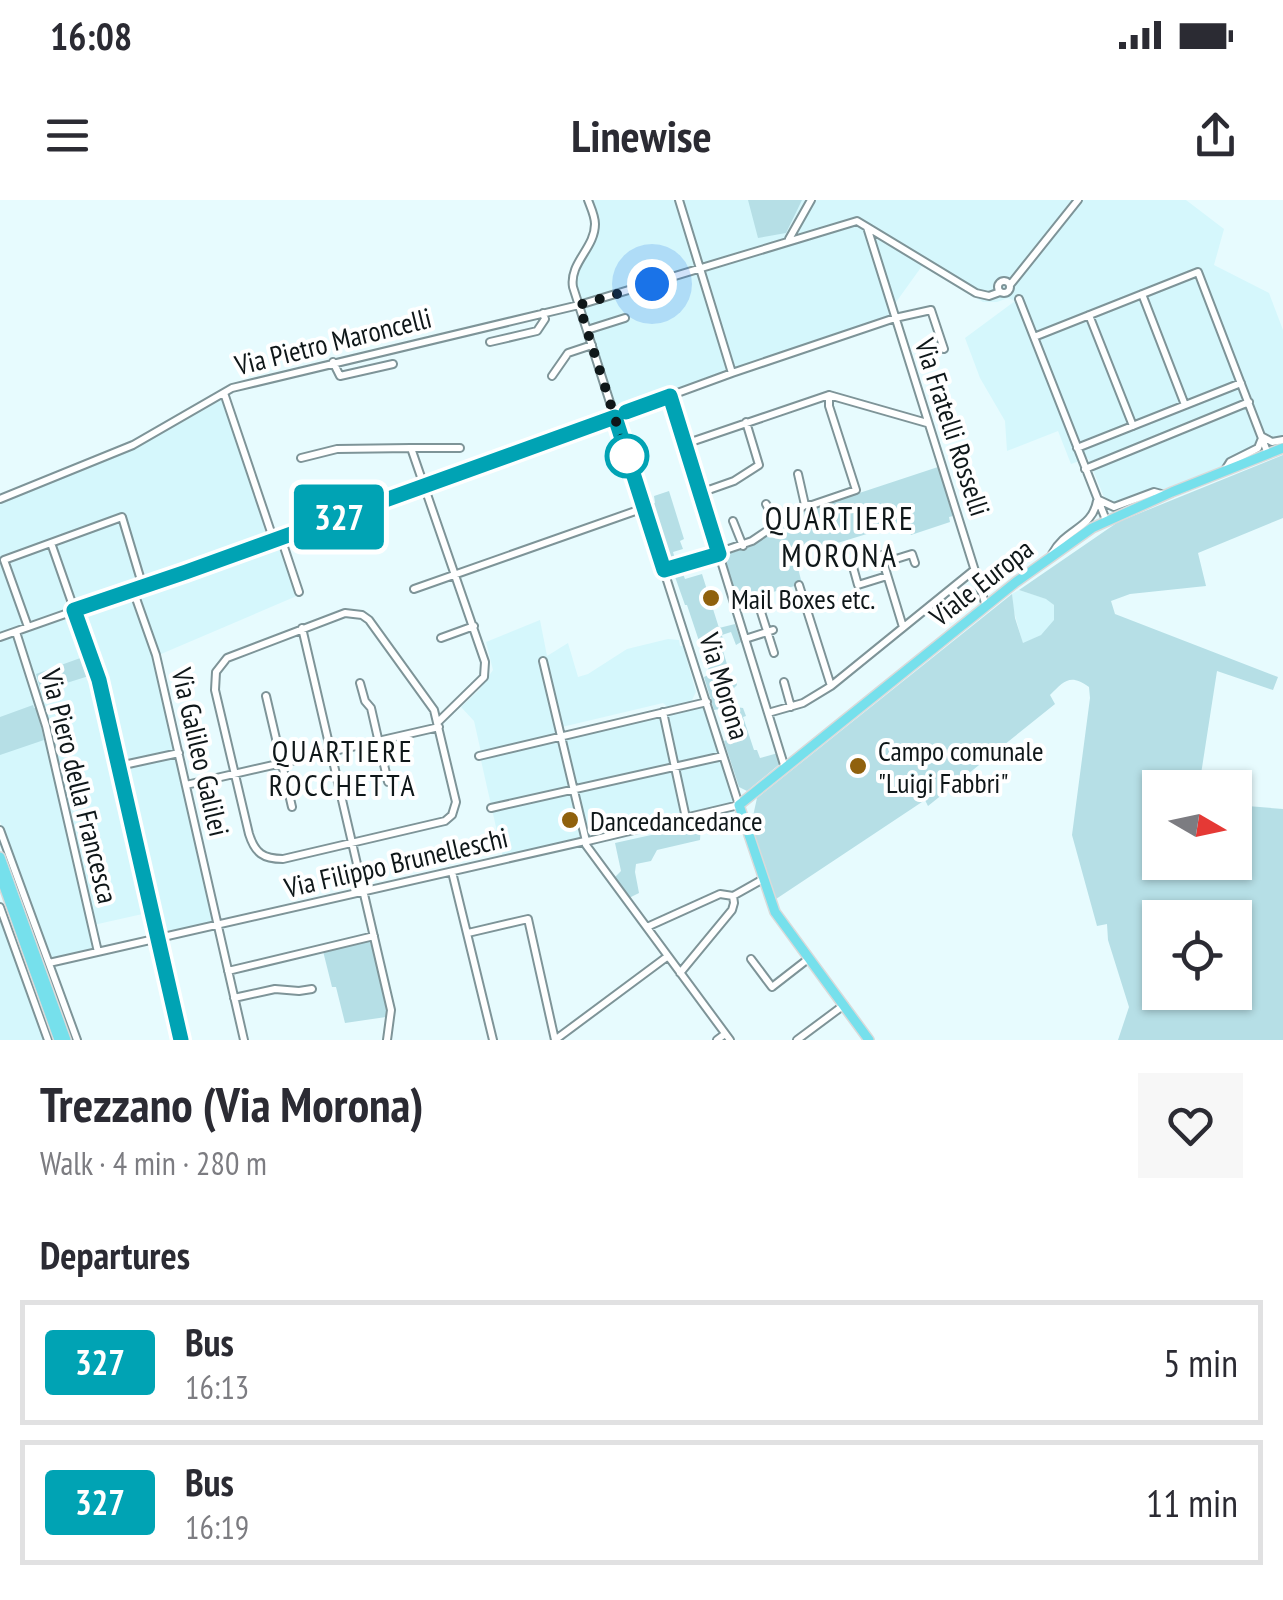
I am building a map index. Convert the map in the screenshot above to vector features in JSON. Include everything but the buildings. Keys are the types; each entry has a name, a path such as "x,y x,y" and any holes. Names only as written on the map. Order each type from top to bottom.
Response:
{"main road":[{"name":"Viale Europa","path":"740,805 1051,556 1108,519 1274,452"},
{"name":"Via Morona","path":"740,805 775,912 870,1040"},
{"path":"0,857 62,1040"},
{"path":"0,875 62,1040"}],"street":[{"path":"579,305 572,277 594,231 588,200"},
{"path":"679,200 732,374"},
{"path":"789,240 811,200"},
{"path":"868,230 976,293 989,296 1008,292 1010,284 1078,200"},
{"name":"Via Pietro Maroncelli","path":"0,500 133,446 232,388 579,305 849,221 860,221 868,230"},
{"name":"Via Fratelli Rosselli","path":"868,230 986,606"},
{"path":"1034,337 1198,272 1262,436 1274,452"},
{"path":"1142,294 1186,405"},
{"path":"1019,298 1108,519"},
{"name":"Via Morona","path":"579,305 740,805"},
{"name":"Via Fratelli Rosselli","path":"895,318 930,310 944,349"},
{"path":"490,342 538,331 544,314"},
{"path":"1089,315 1133,426"},
{"path":"587,330 625,318"},
{"path":"0,637 895,318"},
{"path":"552,376 568,353 592,345"},
{"path":"333,362 340,376 394,364"},
{"path":"1077,448 1241,383"},
{"path":"224,393 299,592"},
{"path":"685,444 829,394 928,423"},
{"path":"664,570 743,546 805,504 856,490 829,406 829,394"},
{"path":"670,396 785,768"},
{"path":"1086,469 1249,402"},
{"path":"700,493 734,481 759,465 746,422"},
{"path":"1262,436 1274,443 1283,440"},
{"path":"1224,471 1230,462 1258,448 1262,436"},
{"path":"186,785 438,724 484,676 485,662 474,626 410,448"},
{"path":"301,458 337,449 460,448"},
{"path":"798,474 805,504"},
{"path":"1098,500 1114,507 1154,492 1165,495"},
{"path":"1051,556 1059,542 1090,519 1098,500"},
{"path":"766,504 778,523"},
{"path":"414,589 644,508"},
{"path":"28,627 4,560 122,517 143,587"},
{"path":"336,518 343,548"},
{"path":"733,521 743,546"},
{"path":"51,543 99,680 180,1040"},
{"path":"903,626 882,559 912,554 915,563"},
{"path":"852,567 858,585 888,576"},
{"path":"768,713 802,703 831,686 975,569"},
{"path":"799,585 831,686"},
{"name":"Via Galileo Galilei","path":"133,590 156,655 244,1040"},
{"path":"762,612 774,653"},
{"path":"345,614 362,615 434,710 438,724 456,802 452,815 444,821 283,859 261,856 253,848 249,834 215,690 216,672 227,658 302,628 345,614"},
{"path":"441,638 474,626"},
{"path":"302,628 391,1010 386,1040"},
{"path":"745,639 770,631"},
{"name":"Via Piero della Francesca","path":"16,632 43,715 98,952"},
{"path":"544,661 586,842 727,1037 717,1040"},
{"path":"784,682 791,707"},
{"path":"360,683 371,708 388,782"},
{"path":"266,696 292,807"},
{"path":"479,756 707,702"},
{"path":"663,712 686,818"},
{"path":"119,766 179,753"},
{"path":"492,808 723,756"},
{"name":"Via Filippo Brunelleschi","path":"48,963 453,875 740,805"},
{"path":"0,830 77,1040"},
{"path":"453,875 493,1040"},
{"path":"647,927 720,894 733,896 763,880"},
{"path":"680,973 732,910 733,896"},
{"path":"0,907 48,1040"},
{"path":"468,933 528,919 556,1040 668,956"},
{"path":"228,971 374,936"},
{"path":"751,959 772,987 808,959"},
{"path":"234,998 275,989 312,989"},
{"path":"796,1040 844,1006"}],"shaded area":[{"path":"591,200 1186,200 1224,229 1214,265 1269,293 1283,330 1283,439 1223,467 1111,504 1104,497 1088,458 1071,464 1058,431 1007,451 1005,421 980,378 965,338 1015,301 1008,298 983,302 922,266 894,305 897,314 619,412 575,280 597,236"},
{"path":"748,200 802,200 786,233 758,238"},
{"path":"223,399 275,544 281,541 299,595 154,657 215,922 153,936 147,913 89,926 92,951 49,960 0,821 0,639 5,637 0,633 0,503 147,442"},
{"path":"1283,455 1283,518 1198,553 1206,586 1130,594 1111,601 1115,614 1278,677 1273,690 1217,671 1202,770 1142,770 1142,880 1252,880 1252,806 1283,809 1283,1040 1118,1040 1129,1007 1108,940 1107,924 1097,926 1072,835 1090,698 1089,687 1077,680 1059,686 1050,695 1055,704 928,806 925,800 776,899 751,825 757,798 1012,594 1023,643 1041,635 1054,620 1054,605 1019,590 1118,522"},
{"path":"938,467 953,516 949,517 950,522 911,535 906,522 795,556 802,584 737,602 725,565 731,553 752,546 804,508"},
{"path":"669,491 684,539 680,541 683,549 673,552 676,562 668,564 650,505 655,503 654,496"},
{"path":"682,571 685,579 702,574 719,628 735,624 741,642 736,645 731,632 722,635 721,644 731,678 735,678 737,685 731,691 736,707 743,708 754,750 760,758 778,753 781,763 747,791 739,787 724,741 730,739 720,709 714,710 704,677 710,674 674,574"},
{"path":"1019,590 1047,599 1055,611 1050,627 1023,644 1013,608 1012,594"},
{"path":"540,620 547,656 568,643 578,677 627,649 679,640 696,692 691,702 668,707 663,703 562,727 546,657 540,660 556,734 481,752 474,721 461,707 493,670 486,642"},
{"path":"86,656 92,675 41,691 36,674"},
{"path":"705,704 733,804 503,858 480,756"},
{"path":"33,705 44,740 0,755 0,717"},
{"path":"701,824 700,840 657,850 651,861 636,864 639,893 629,898 614,878 621,871 615,843"},
{"path":"0,911 47,1040 0,1040"},
{"path":"366,940 373,951 386,1017 345,1023 323,951"}],"bus line":[{"name":"327","path":"181,1040 99,680 74,610 615,417 664,570 719,554 670,396 626,412"}],"place":[{"name":"Mail Boxes etc.","path":"711,598"},
{"name":"Campo comunale \"Luigi Fabbri\"","path":"858,766"},
{"name":"Dancedancedance","path":"570,820"}],"district":[{"name":"QUARTIERE MORONA","path":"840,536"},
{"name":"QUARTIERE ROCCHETTA","path":"343,767"}],"route":[{"path":"627,456 579,305 652,284"}]}
